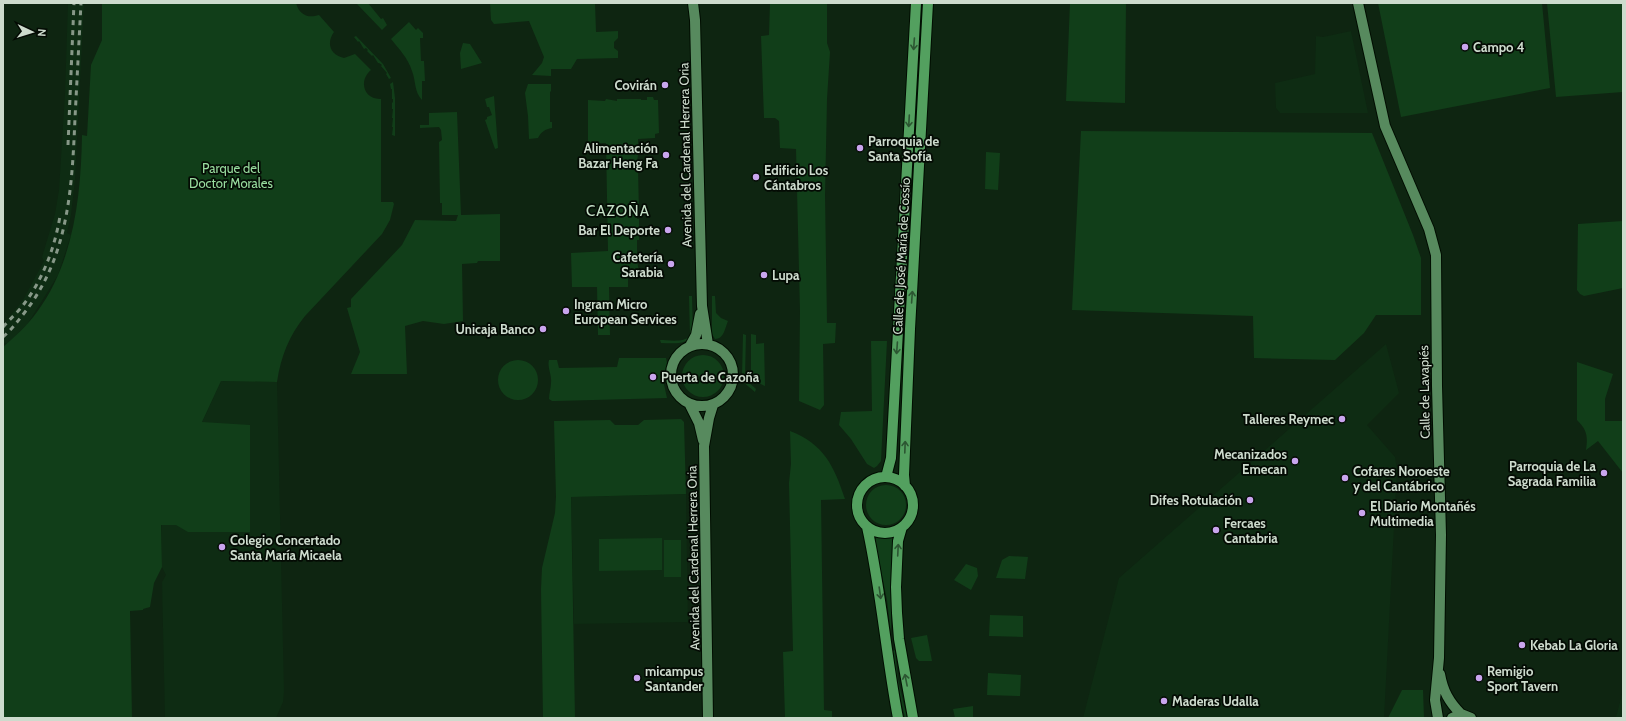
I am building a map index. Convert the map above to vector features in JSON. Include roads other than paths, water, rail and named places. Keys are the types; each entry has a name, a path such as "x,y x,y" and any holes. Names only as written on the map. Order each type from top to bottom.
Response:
{"main road":[{"name":"Avenida del Cardenal Herrera Oria","path":"693,3 696,20 702,306"},
{"name":"Calle de José María de Cossío","path":"886,477 891,458 916,3"},
{"name":"Calle de José María de Cossío","path":"905,486 904,475 908,378 928,3"},
{"name":"Calle de Lavapiés","path":"1358,3 1385,126 1429,229 1436,255 1440,536 1438,666 1435,700 1438,718"},
{"path":"702,306 708,344"},
{"path":"690,346 696,335 702,306"},
{"path":"708,344 727,355 734,377 731,388 725,397 713,405 702,407 684,401 676,393 672,383 671,372 674,361 681,352 690,346 708,344"},
{"path":"690,404 699,423 704,446"},
{"path":"704,446 713,405"},
{"name":"Avenida del Cardenal Herrera Oria","path":"704,446 708,718"},
{"path":"886,477 900,481 905,486 910,492 913,507 908,521 897,530 885,533 868,527 860,518 857,507 858,496 868,483 879,478 886,477"},
{"path":"868,527 880,592 898,718"},
{"path":"902,527 898,541 896,587 897,613 899,639 913,718"},
{"name":"Calle de Lavapiés","path":"1438,666 1442,688 1457,716"},
{"path":"1457,716 1471,718"}],"railway":[{"path":"68,145 74,3"},
{"path":"3,337 20,319 40,290 51,267 65,220 74,144 81,3"},
{"path":"3,327 24,304 37,284 51,251 60,216"}],"place":[{"name":"Campo 4","path":"1465,47"},
{"name":"Covirán","path":"665,85"},
{"name":"Parroquia de Santa Sofía","path":"860,148"},
{"name":"Alimentación Bazar Heng Fa","path":"666,155"},
{"name":"Edificio Los Cántabros","path":"756,177"},
{"name":"Bar El Deporte","path":"668,230"},
{"name":"Cafetería Sarabia","path":"671,264"},
{"name":"Lupa","path":"764,275"},
{"name":"Ingram Micro European Services","path":"566,311"},
{"name":"Unicaja Banco","path":"543,329"},
{"name":"Puerta de Cazoña","path":"653,377"},
{"name":"Talleres Reymec","path":"1342,419"},
{"name":"Mecanizados Emecan","path":"1295,461"},
{"name":"Parroquia de La Sagrada Familia","path":"1604,473"},
{"name":"Cofares Noroeste y del Cantábrico","path":"1345,478"},
{"name":"Difes Rotulación","path":"1250,500"},
{"name":"El Diario Montañés Multimedia","path":"1362,513"},
{"name":"Fercaes Cantabria","path":"1216,530"},
{"name":"Colegio Concertado Santa María Micaela","path":"222,547"},
{"name":"Kebab La Gloria","path":"1522,645"},
{"name":"micampus Santander","path":"637,678"},
{"name":"Remigio Sport Tavern","path":"1479,678"},
{"name":"Maderas Udalla","path":"1164,701"}],"district":[{"name":"CAZOÑA","path":"618,211"}],"park label":[{"name":"Parque del Doctor Morales","path":"231,176"}]}
